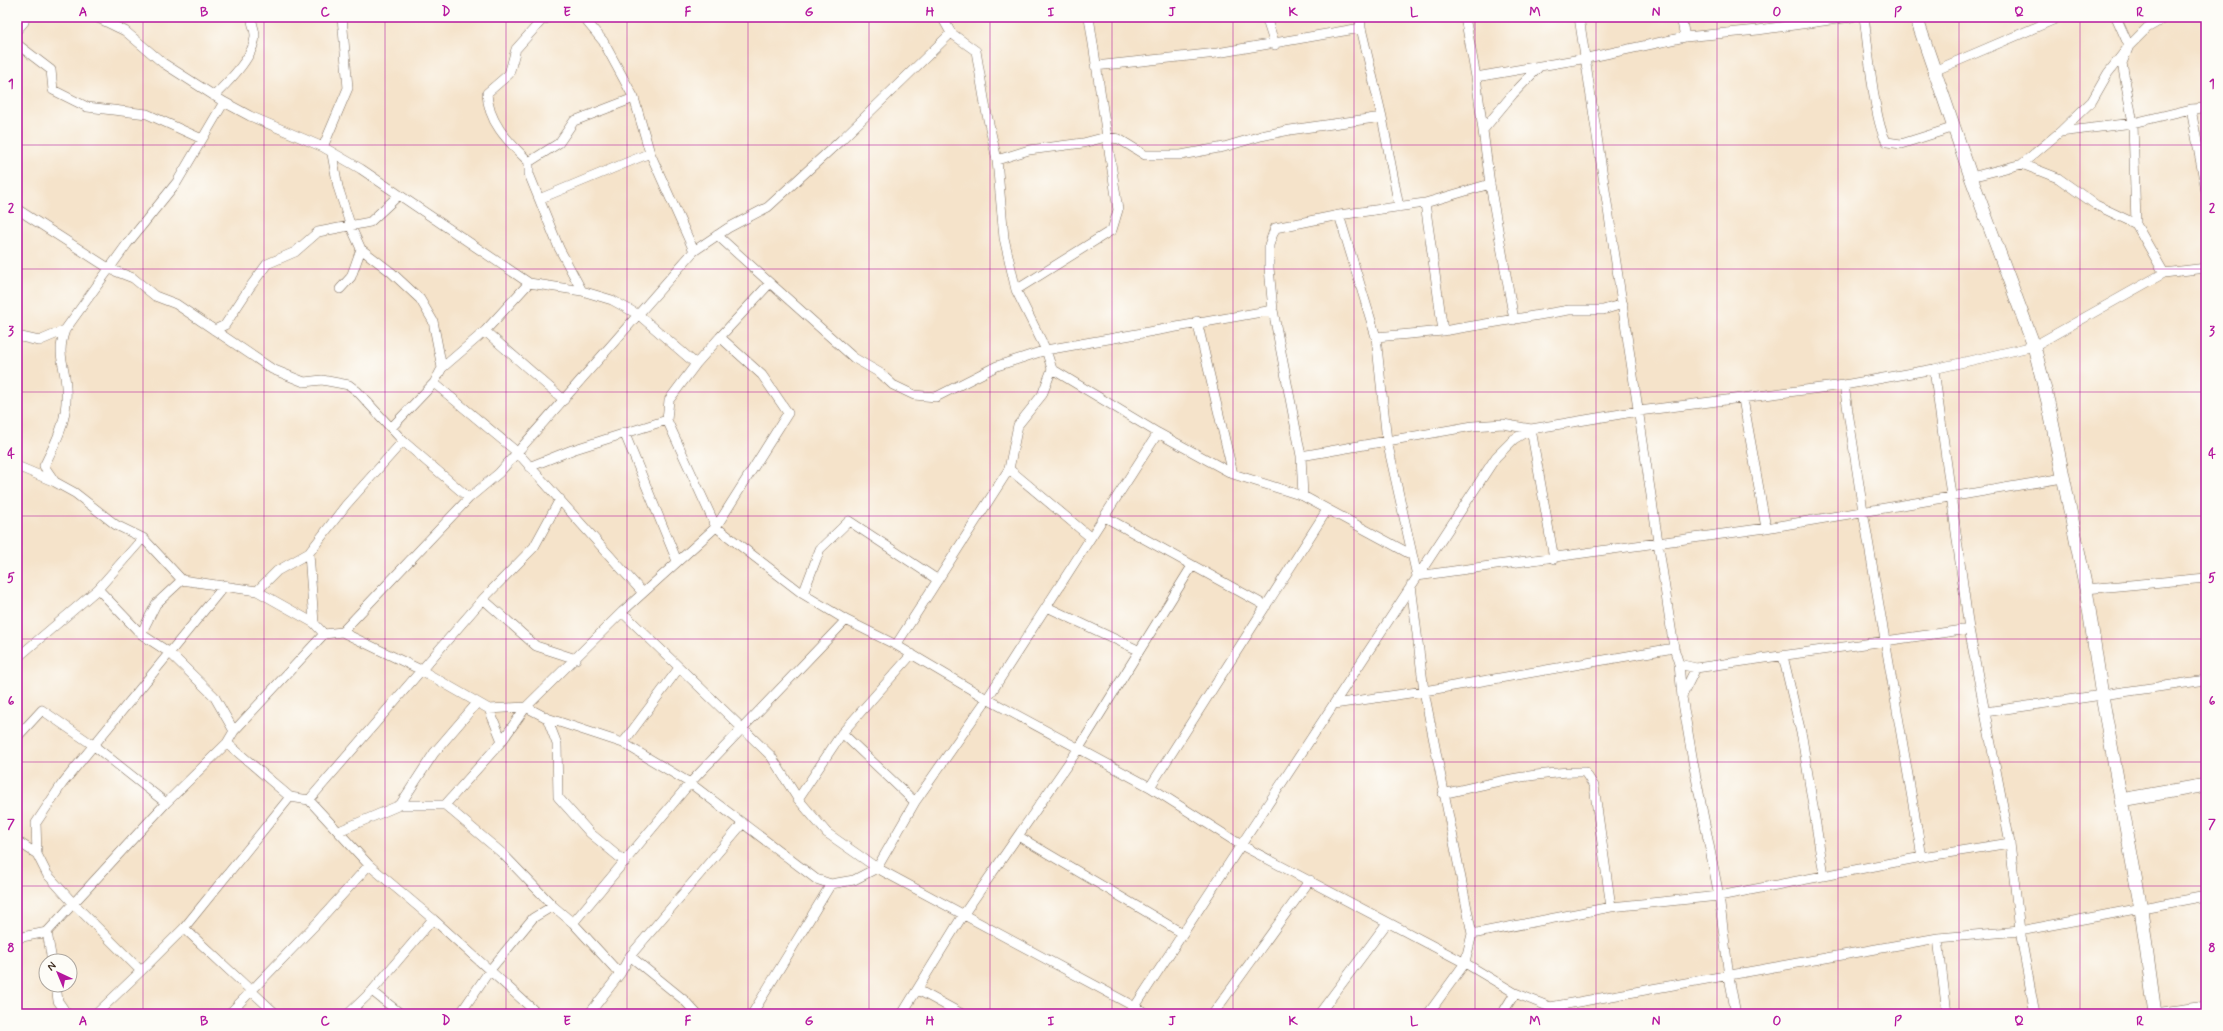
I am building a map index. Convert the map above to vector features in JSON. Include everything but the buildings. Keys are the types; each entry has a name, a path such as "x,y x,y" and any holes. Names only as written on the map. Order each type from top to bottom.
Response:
{"main road":[{"path":"1916,17 1971,177 2034,346 2086,589 2102,696 2142,909 2155,1014"},
{"path":"2121,800 2206,785"}],"street":[{"path":"17,30 24,22 25,17"},
{"path":"96,17 125,31 163,63 224,102 250,116 323,147 332,154 361,169 529,283 582,291 612,300 639,315 696,364"},
{"path":"214,96 236,74 247,57 255,35 252,17"},
{"path":"323,147 348,88 342,17"},
{"path":"550,17 541,21 516,50 509,74 487,93 487,106 502,136 529,162 529,174 559,248 582,291"},
{"path":"583,17 603,41 634,98 650,153 694,251"},
{"path":"1016,290 1112,230 1118,210 1095,66 1089,17"},
{"path":"1266,17 1275,45"},
{"path":"1360,17 1361,28 1382,117 1399,207"},
{"path":"1465,17 1476,77 1490,184 1514,320"},
{"path":"1579,17 1587,58 1657,543 1674,648 1679,664 1682,697 1720,896 1729,977 1736,1014"},
{"path":"1681,17 1685,37"},
{"path":"1476,77 1587,58 1685,37 1793,21 1852,17"},
{"path":"1864,17 1878,114 1882,135 1887,142 1901,144 1955,127"},
{"path":"1934,71 2060,17"},
{"path":"2116,17 2129,46 2122,62 2133,123 2136,224 2164,273"},
{"path":"1971,177 2022,164 2060,132 2092,101 2108,73 2129,46 2147,28 2166,17"},
{"path":"896,645 1009,469 1018,425 1042,395 1052,369 1046,350 1016,290 1004,238 997,160 986,110 976,51 951,33 944,18"},
{"path":"1095,66 1217,53 1275,45 1361,28"},
{"path":"342,632 470,498 499,473 694,251 768,207 841,140 951,33"},
{"path":"17,44 51,70 53,90 87,107 147,114 202,139"},
{"path":"1483,130 1513,94 1539,67"},
{"path":"529,162 559,143 574,122 634,98"},
{"path":"56,482 44,466 63,429 66,388 59,346 65,330 127,244 177,182 224,102"},
{"path":"2060,132 2133,123 2190,110 2206,108"},
{"path":"2190,110 2206,191"},
{"path":"997,160 1029,150 1083,143 1106,137 1119,140 1145,155 1181,155 1224,147 1261,136 1290,130 1382,117"},
{"path":"540,199 650,153"},
{"path":"332,154 338,187 351,227 361,249 391,272 420,299 433,321 442,368"},
{"path":"2022,164 2058,178 2096,205 2136,224"},
{"path":"1303,496 1301,456 1272,310 1269,245 1275,228 1339,215 1425,203 1490,184"},
{"path":"214,330 225,325 267,264 295,252 318,232 351,227 370,222 399,195"},
{"path":"1425,203 1443,331"},
{"path":"17,209 110,269 133,278 155,296 176,304 272,369 304,382 322,380 348,385 358,391 403,441 470,498"},
{"path":"1339,215 1376,337 1387,441 1417,576"},
{"path":"717,236 854,358 880,373 893,386 914,395 936,397 997,366 1046,350 1198,321 1272,310"},
{"path":"340,289 351,277 361,249"},
{"path":"1301,456 1473,426 1503,424 1531,429 1639,411 1844,385 1934,369 2034,346 2164,273 2206,268"},
{"path":"391,428 434,383 442,368 485,330 529,283"},
{"path":"770,283 696,364 669,400 667,420 716,527 803,594 846,620 896,645 987,699 1150,787 1241,845 1465,963 1515,993 1550,1007 1562,1014"},
{"path":"1376,337 1443,331 1569,310 1603,310 1623,304"},
{"path":"1198,321 1233,474"},
{"path":"17,336 39,341 65,330"},
{"path":"485,330 564,400"},
{"path":"445,805 502,741 526,707 622,612 716,527 788,413 762,375 720,337"},
{"path":"1052,369 1158,433 1233,474 1303,496 1326,510 1412,555"},
{"path":"1934,369 1950,498 1969,629 2010,842 2020,931 2035,1014"},
{"path":"434,383 517,452 644,593"},
{"path":"1844,385 1863,511 1922,857"},
{"path":"1743,399 1766,528"},
{"path":"530,467 624,432 667,420"},
{"path":"1531,429 1554,559"},
{"path":"1132,1011 1496,458 1514,439 1531,429"},
{"path":"624,432 677,561"},
{"path":"17,938 47,932 166,803 228,743 234,731 324,634 342,632 422,670 489,710 526,707 547,718 623,743 690,783 816,879 831,884 854,880 877,868 915,802 987,699 1047,607 1090,537 1105,518 1158,433"},
{"path":"258,591 277,571 309,554 346,505 403,441"},
{"path":"17,466 56,482 75,493 116,525 143,538 182,580 225,585 258,591 314,623 324,634"},
{"path":"1009,469 1090,537"},
{"path":"1417,576 1554,559 1766,528 2063,478"},
{"path":"310,800 483,599 534,547 560,499"},
{"path":"1150,787 1326,510"},
{"path":"1105,518 1266,606"},
{"path":"803,594 820,549 849,521 938,580"},
{"path":"17,658 98,589 143,538"},
{"path":"309,554 314,623"},
{"path":"902,1014 963,915 1079,748 1138,650 1192,566"},
{"path":"2086,589 2206,578"},
{"path":"142,634 156,604 182,580"},
{"path":"141,971 73,903 47,874 37,854 36,823 62,784 225,585"},
{"path":"1411,585 1424,691 1443,794 1472,934 1465,963 1428,1014"},
{"path":"98,589 142,634 170,653 214,696 234,731"},
{"path":"483,599 536,646 576,659"},
{"path":"1047,607 1138,650"},
{"path":"622,612 771,756 798,799 827,832 877,868 1132,1011 1148,1014"},
{"path":"573,923 690,783 743,730 846,620"},
{"path":"1679,664 1696,668 1969,629"},
{"path":"1334,704 1424,691 1674,648"},
{"path":"798,799 842,733 912,654"},
{"path":"1783,656 1802,737 1824,874"},
{"path":"623,743 679,668"},
{"path":"1682,697 1696,668"},
{"path":"1985,712 2206,680"},
{"path":"400,805 434,753 477,703"},
{"path":"17,737 42,710 93,745 166,803"},
{"path":"489,710 502,741"},
{"path":"547,718 556,744 558,797 590,832 625,862"},
{"path":"842,733 915,802"},
{"path":"228,743 290,797 310,800 369,865 433,919 538,1014"},
{"path":"1443,794 1488,784 1560,772 1585,772 1594,786 1611,907"},
{"path":"96,1014 184,928 290,797"},
{"path":"339,831 400,805 445,805 503,854 553,906 573,923 620,974"},
{"path":"589,1014 620,974 630,956 742,823"},
{"path":"1018,836 1182,933"},
{"path":"17,841 37,854"},
{"path":"1472,934 1611,907 1720,896 1824,874 2010,842"},
{"path":"229,1014 316,924 369,865"},
{"path":"1214,1014 1310,880"},
{"path":"752,1014 831,884"},
{"path":"1550,1007 1729,977 1938,938 2020,931 2206,896"},
{"path":"460,1014 490,970 533,918 553,906"},
{"path":"348,1014 372,991 433,919"},
{"path":"1319,1014 1388,923"},
{"path":"184,928 276,1014"},
{"path":"47,932 51,953"},
{"path":"1938,938 1947,1014"},
{"path":"630,956 684,1000 697,1014"},
{"path":"918,990 962,1014"},
{"path":"372,991 401,1014"},
{"path":"57,993 58,1001 67,1014"},
{"path":"1502,1014 1515,993"},
{"path":"2155,1014 2206,1006"}]}
